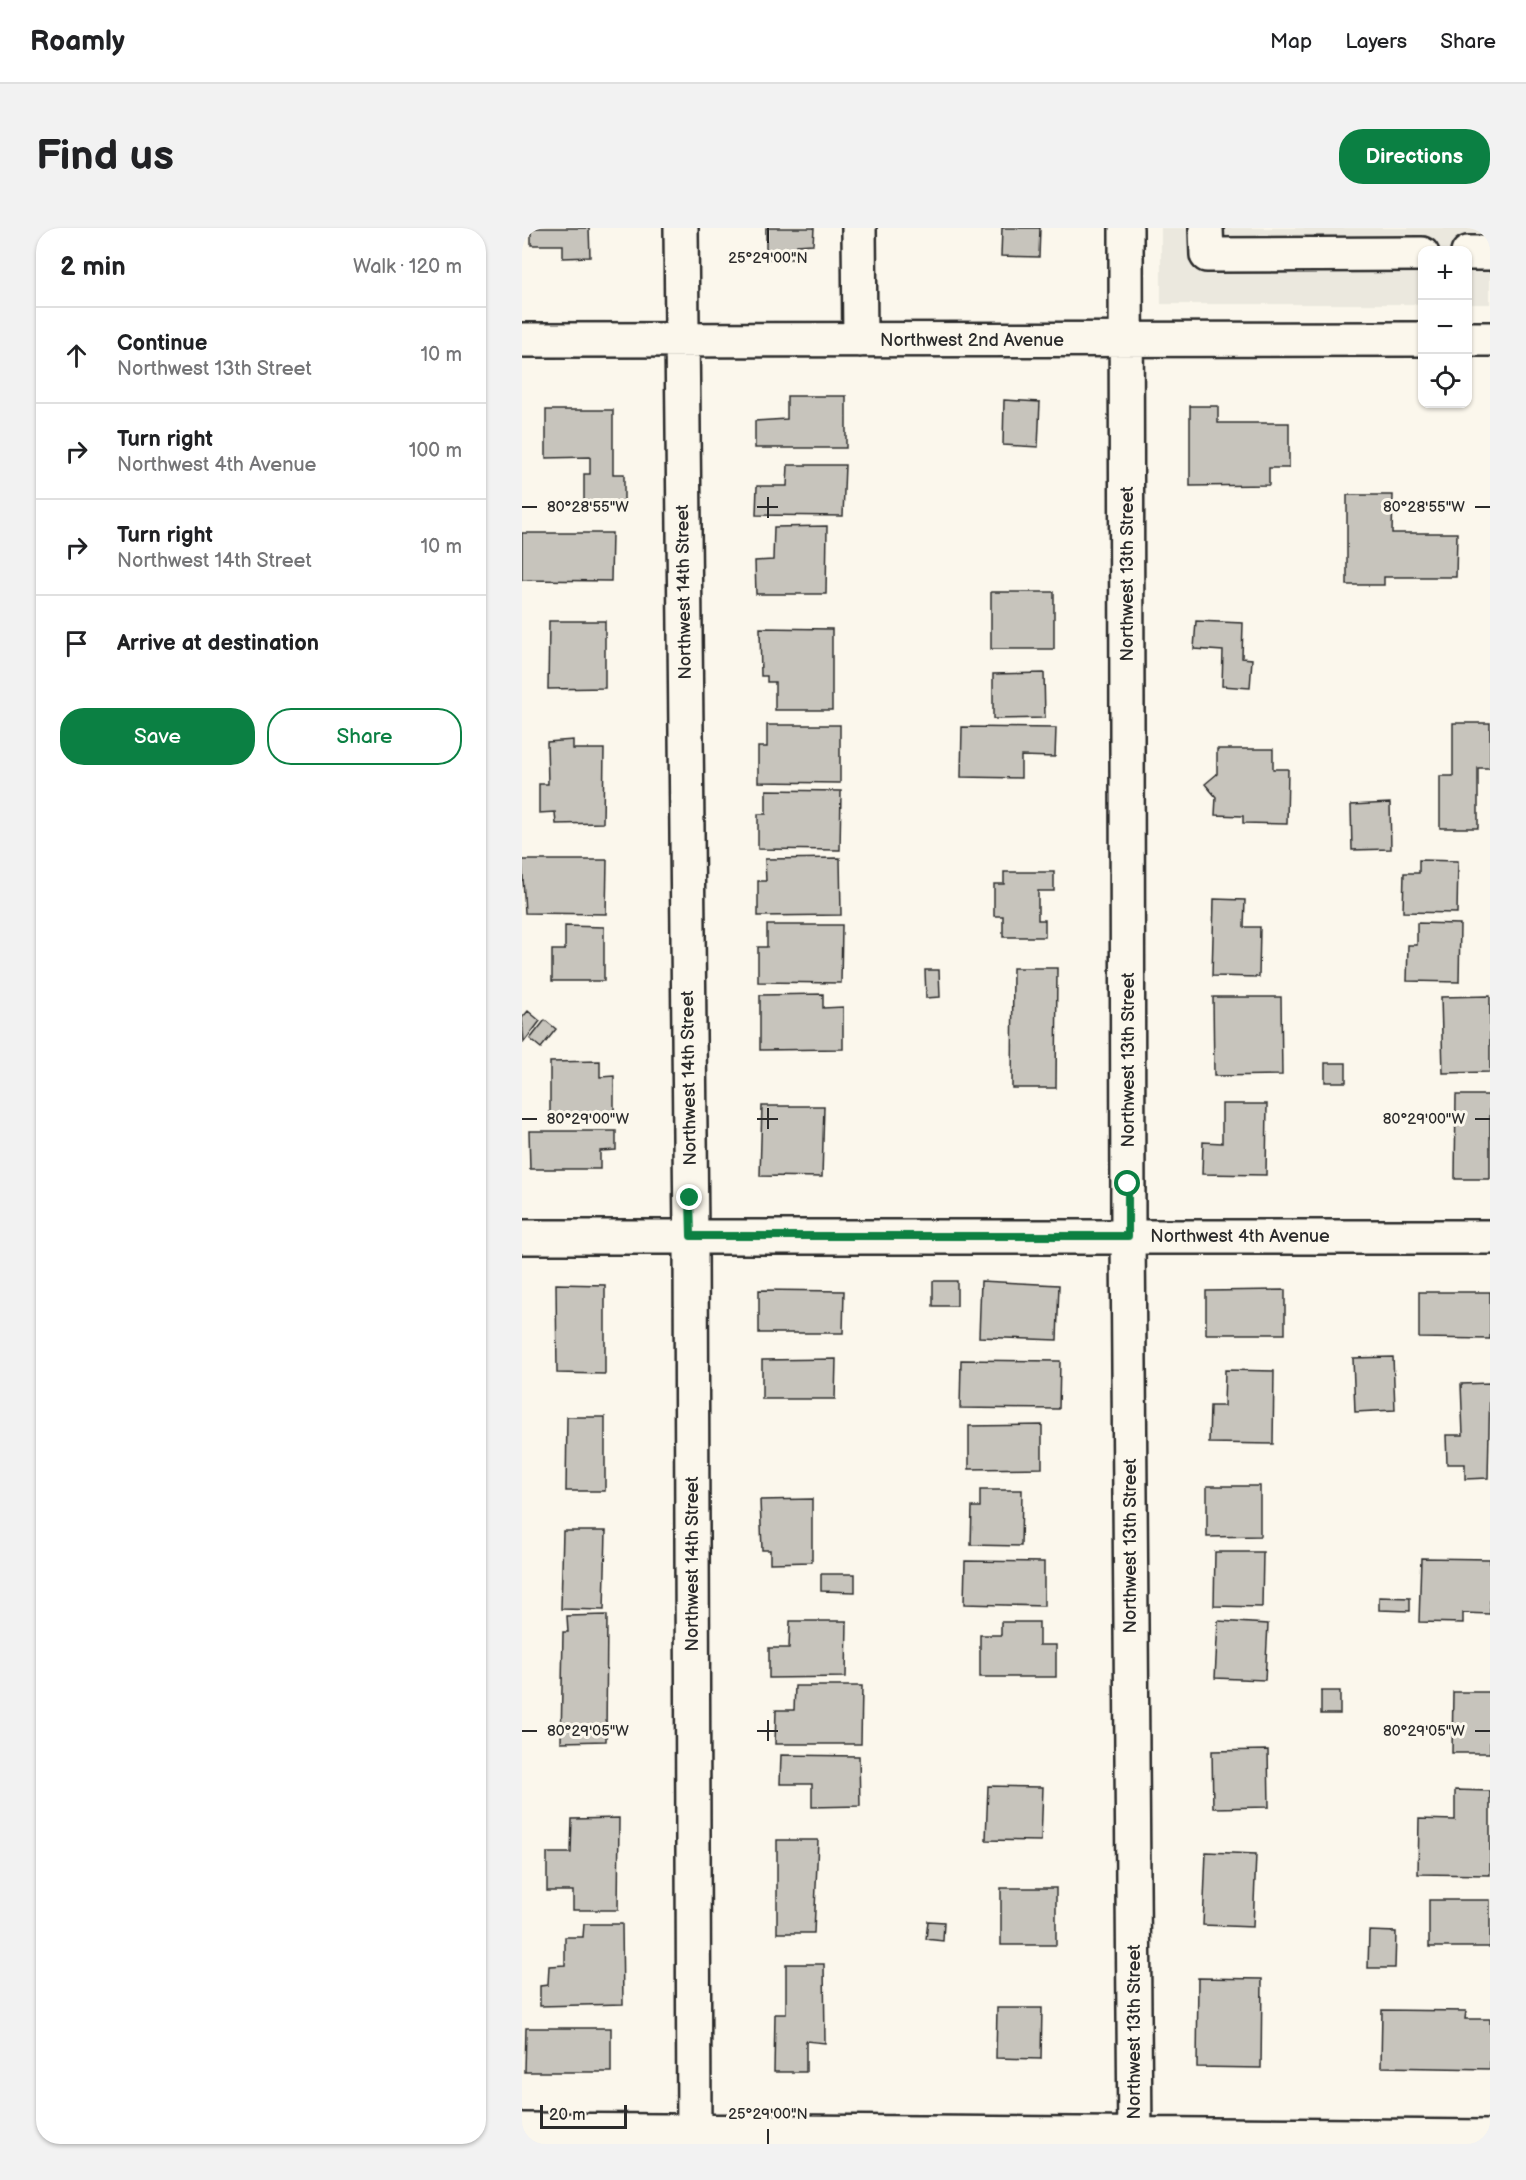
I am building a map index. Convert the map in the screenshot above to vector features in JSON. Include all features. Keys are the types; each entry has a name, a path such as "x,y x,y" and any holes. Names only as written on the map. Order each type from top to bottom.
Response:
{"street":[{"name":"Northwest 14th Street","path":"681,228 691,1236 694,2138"},
{"path":"859,228 860,340"},
{"name":"Northwest 13th Street","path":"1126,228 1128,1236 1135,2138"},
{"path":"1206,228 1207,255 1335,241 1418,253"},
{"path":"1472,253 1490,253"},
{"name":"Northwest 2nd Avenue","path":"522,340 1418,339"},
{"path":"1472,339 1490,339"},
{"name":"Northwest 4th Avenue","path":"522,1237 1490,1237"},
{"path":"522,2130 694,2138 1490,2137"}],"shaded area":[{"path":"1161,228 1490,228 1490,304 1472,304 1472,246 1418,246 1418,304 1161,304"}],"building":[{"path":"531,228 589,228 590,257 563,258 563,245 531,245"},
{"path":"766,228 814,228 813,244 797,245 797,259 766,259"},
{"path":"1002,228 1040,228 1039,257 1001,256"},
{"path":"787,396 846,396 846,448 755,448 755,421 787,419"},
{"path":"1004,400 1040,402 1038,447 1003,445"},
{"path":"1190,406 1218,406 1218,423 1289,423 1289,468 1269,468 1269,485 1190,486"},
{"path":"546,410 613,410 613,474 624,474 624,507 584,507 584,474 590,474 590,457 546,458"},
{"path":"788,465 845,465 843,516 756,515 757,486 787,486"},
{"path":"1347,495 1393,495 1392,533 1457,533 1456,577 1384,577 1384,585 1347,585"},
{"path":"827,526 826,594 756,594 755,561 773,560 774,527"},
{"path":"522,533 612,533 611,581 522,580"},
{"path":"991,592 1054,592 1054,649 991,649"},
{"path":"549,621 605,621 605,688 548,689"},
{"path":"1196,621 1243,623 1242,658 1252,659 1250,688 1222,686 1223,651 1194,649"},
{"path":"760,628 832,629 832,710 775,710 775,682 767,682 767,676 761,676"},
{"path":"1044,673 1045,718 993,719 993,674"},
{"path":"1453,723 1490,723 1490,768 1478,768 1478,828 1440,828 1440,776 1453,776"},
{"path":"767,725 840,725 840,783 758,782 758,747 767,747"},
{"path":"962,727 1056,728 1055,757 1021,756 1021,778 961,777"},
{"path":"573,740 573,749 604,749 603,823 556,824 555,812 539,813 539,784 548,784 547,742"},
{"path":"1217,749 1273,749 1273,769 1288,769 1287,824 1243,823 1243,816 1215,815 1216,797 1205,784 1217,774"},
{"path":"766,790 841,791 840,850 758,849 758,814 766,814"},
{"path":"1390,803 1391,849 1352,850 1351,805"},
{"path":"840,858 841,915 758,916 758,881 766,881 765,859"},
{"path":"522,860 607,860 606,914 525,913"},
{"path":"1419,860 1458,861 1457,913 1403,912 1404,873 1419,873"},
{"path":"1004,872 1054,872 1054,891 1038,891 1038,920 1045,920 1045,937 1003,937 1003,916 994,916 994,884 1004,884"},
{"path":"1214,899 1245,900 1244,927 1260,927 1259,977 1212,976"},
{"path":"1417,923 1460,924 1459,982 1407,981 1408,945 1417,945"},
{"path":"767,925 842,925 841,983 758,982 758,947 767,947"},
{"path":"565,926 604,927 604,981 552,981 552,950 565,950"},
{"path":"1013,968 1057,968 1056,1088 1012,1088"},
{"path":"925,970 939,970 940,997 926,998"},
{"path":"823,994 823,1008 843,1007 843,1049 760,1050 760,995"},
{"path":"1490,996 1490,1072 1443,1073 1441,997"},
{"path":"1213,997 1281,997 1282,1075 1214,1076"},
{"path":"528,1011 540,1021 524,1042 522,1018"},
{"path":"545,1020 556,1029 541,1048 530,1039"},
{"path":"600,1061 600,1077 614,1076 614,1114 550,1114 550,1062"},
{"path":"1325,1063 1346,1063 1346,1082 1325,1082"},
{"path":"1456,1095 1490,1095 1490,1179 1455,1179"},
{"path":"1222,1104 1267,1104 1266,1175 1202,1174 1203,1142 1222,1143"},
{"path":"762,1106 824,1106 822,1177 760,1176"},
{"path":"529,1131 616,1131 616,1150 600,1151 600,1169 530,1169"},
{"path":"933,1281 957,1281 957,1306 933,1306"},
{"path":"981,1281 1059,1285 1057,1340 979,1337"},
{"path":"556,1284 605,1285 605,1374 557,1373"},
{"path":"759,1290 844,1291 843,1333 759,1333"},
{"path":"1285,1290 1285,1334 1206,1334 1206,1291"},
{"path":"1419,1292 1490,1292 1490,1339 1419,1338"},
{"path":"1393,1357 1395,1410 1355,1412 1353,1358"},
{"path":"836,1359 835,1399 762,1399 762,1360"},
{"path":"961,1360 1060,1361 1059,1409 960,1408"},
{"path":"1225,1370 1274,1371 1273,1444 1209,1443 1210,1406 1224,1406"},
{"path":"1490,1383 1488,1478 1465,1479 1465,1464 1447,1464 1446,1435 1463,1435 1461,1384"},
{"path":"567,1417 605,1417 605,1491 566,1491"},
{"path":"1042,1425 1042,1468 969,1469 969,1426"},
{"path":"1207,1486 1260,1486 1260,1536 1207,1537"},
{"path":"980,1490 1022,1490 1021,1546 971,1545 972,1507 980,1507"},
{"path":"812,1499 812,1562 770,1563 770,1550 762,1550 760,1500"},
{"path":"563,1531 606,1531 604,1610 561,1609"},
{"path":"1215,1552 1263,1552 1262,1607 1214,1606"},
{"path":"1421,1558 1490,1559 1490,1614 1463,1613 1463,1623 1419,1622"},
{"path":"965,1561 1044,1562 1044,1606 964,1604"},
{"path":"821,1574 855,1574 855,1592 821,1591"},
{"path":"1379,1597 1410,1598 1410,1611 1379,1610"},
{"path":"607,1615 606,1741 561,1742 563,1632 568,1632 567,1616"},
{"path":"790,1621 847,1621 846,1677 769,1678 769,1648 789,1648"},
{"path":"1218,1621 1268,1624 1265,1680 1215,1678"},
{"path":"1001,1622 1039,1622 1039,1645 1056,1645 1056,1677 980,1677 980,1635 1001,1635"},
{"path":"795,1686 862,1686 861,1744 775,1744 776,1710 794,1710"},
{"path":"1321,1691 1340,1691 1340,1714 1321,1714"},
{"path":"1453,1692 1490,1692 1490,1753 1452,1753"},
{"path":"1268,1750 1269,1807 1213,1808 1212,1751"},
{"path":"781,1755 859,1756 860,1806 812,1807 812,1784 780,1784"},
{"path":"988,1786 1043,1787 1041,1841 986,1840"},
{"path":"1455,1790 1490,1791 1490,1875 1418,1874 1419,1819 1455,1820"},
{"path":"619,1818 618,1910 573,1910 573,1891 547,1891 547,1853 571,1853 572,1819"},
{"path":"777,1840 818,1840 814,1933 777,1933"},
{"path":"1206,1852 1256,1854 1253,1927 1203,1925"},
{"path":"1001,1888 1056,1888 1056,1945 1001,1945"},
{"path":"1429,1900 1490,1900 1490,1947 1429,1947"},
{"path":"928,1921 944,1922 943,1941 926,1939"},
{"path":"584,1924 622,1924 623,2004 540,2006 540,1986 548,1985 549,1966 565,1965 565,1937 583,1937"},
{"path":"1369,1931 1396,1932 1395,1968 1368,1968"},
{"path":"786,1964 824,1964 825,2043 806,2041 806,2072 774,2072 775,2014 786,2014"},
{"path":"1198,1978 1262,1979 1261,2068 1197,2067"},
{"path":"997,2008 1042,2008 1041,2059 996,2058"},
{"path":"1382,2010 1466,2011 1465,2019 1490,2019 1490,2069 1381,2067"},
{"path":"526,2028 611,2028 611,2072 525,2072"}],"route":[{"path":"690,1198 691,1236 1128,1236 1128,1184"}]}
